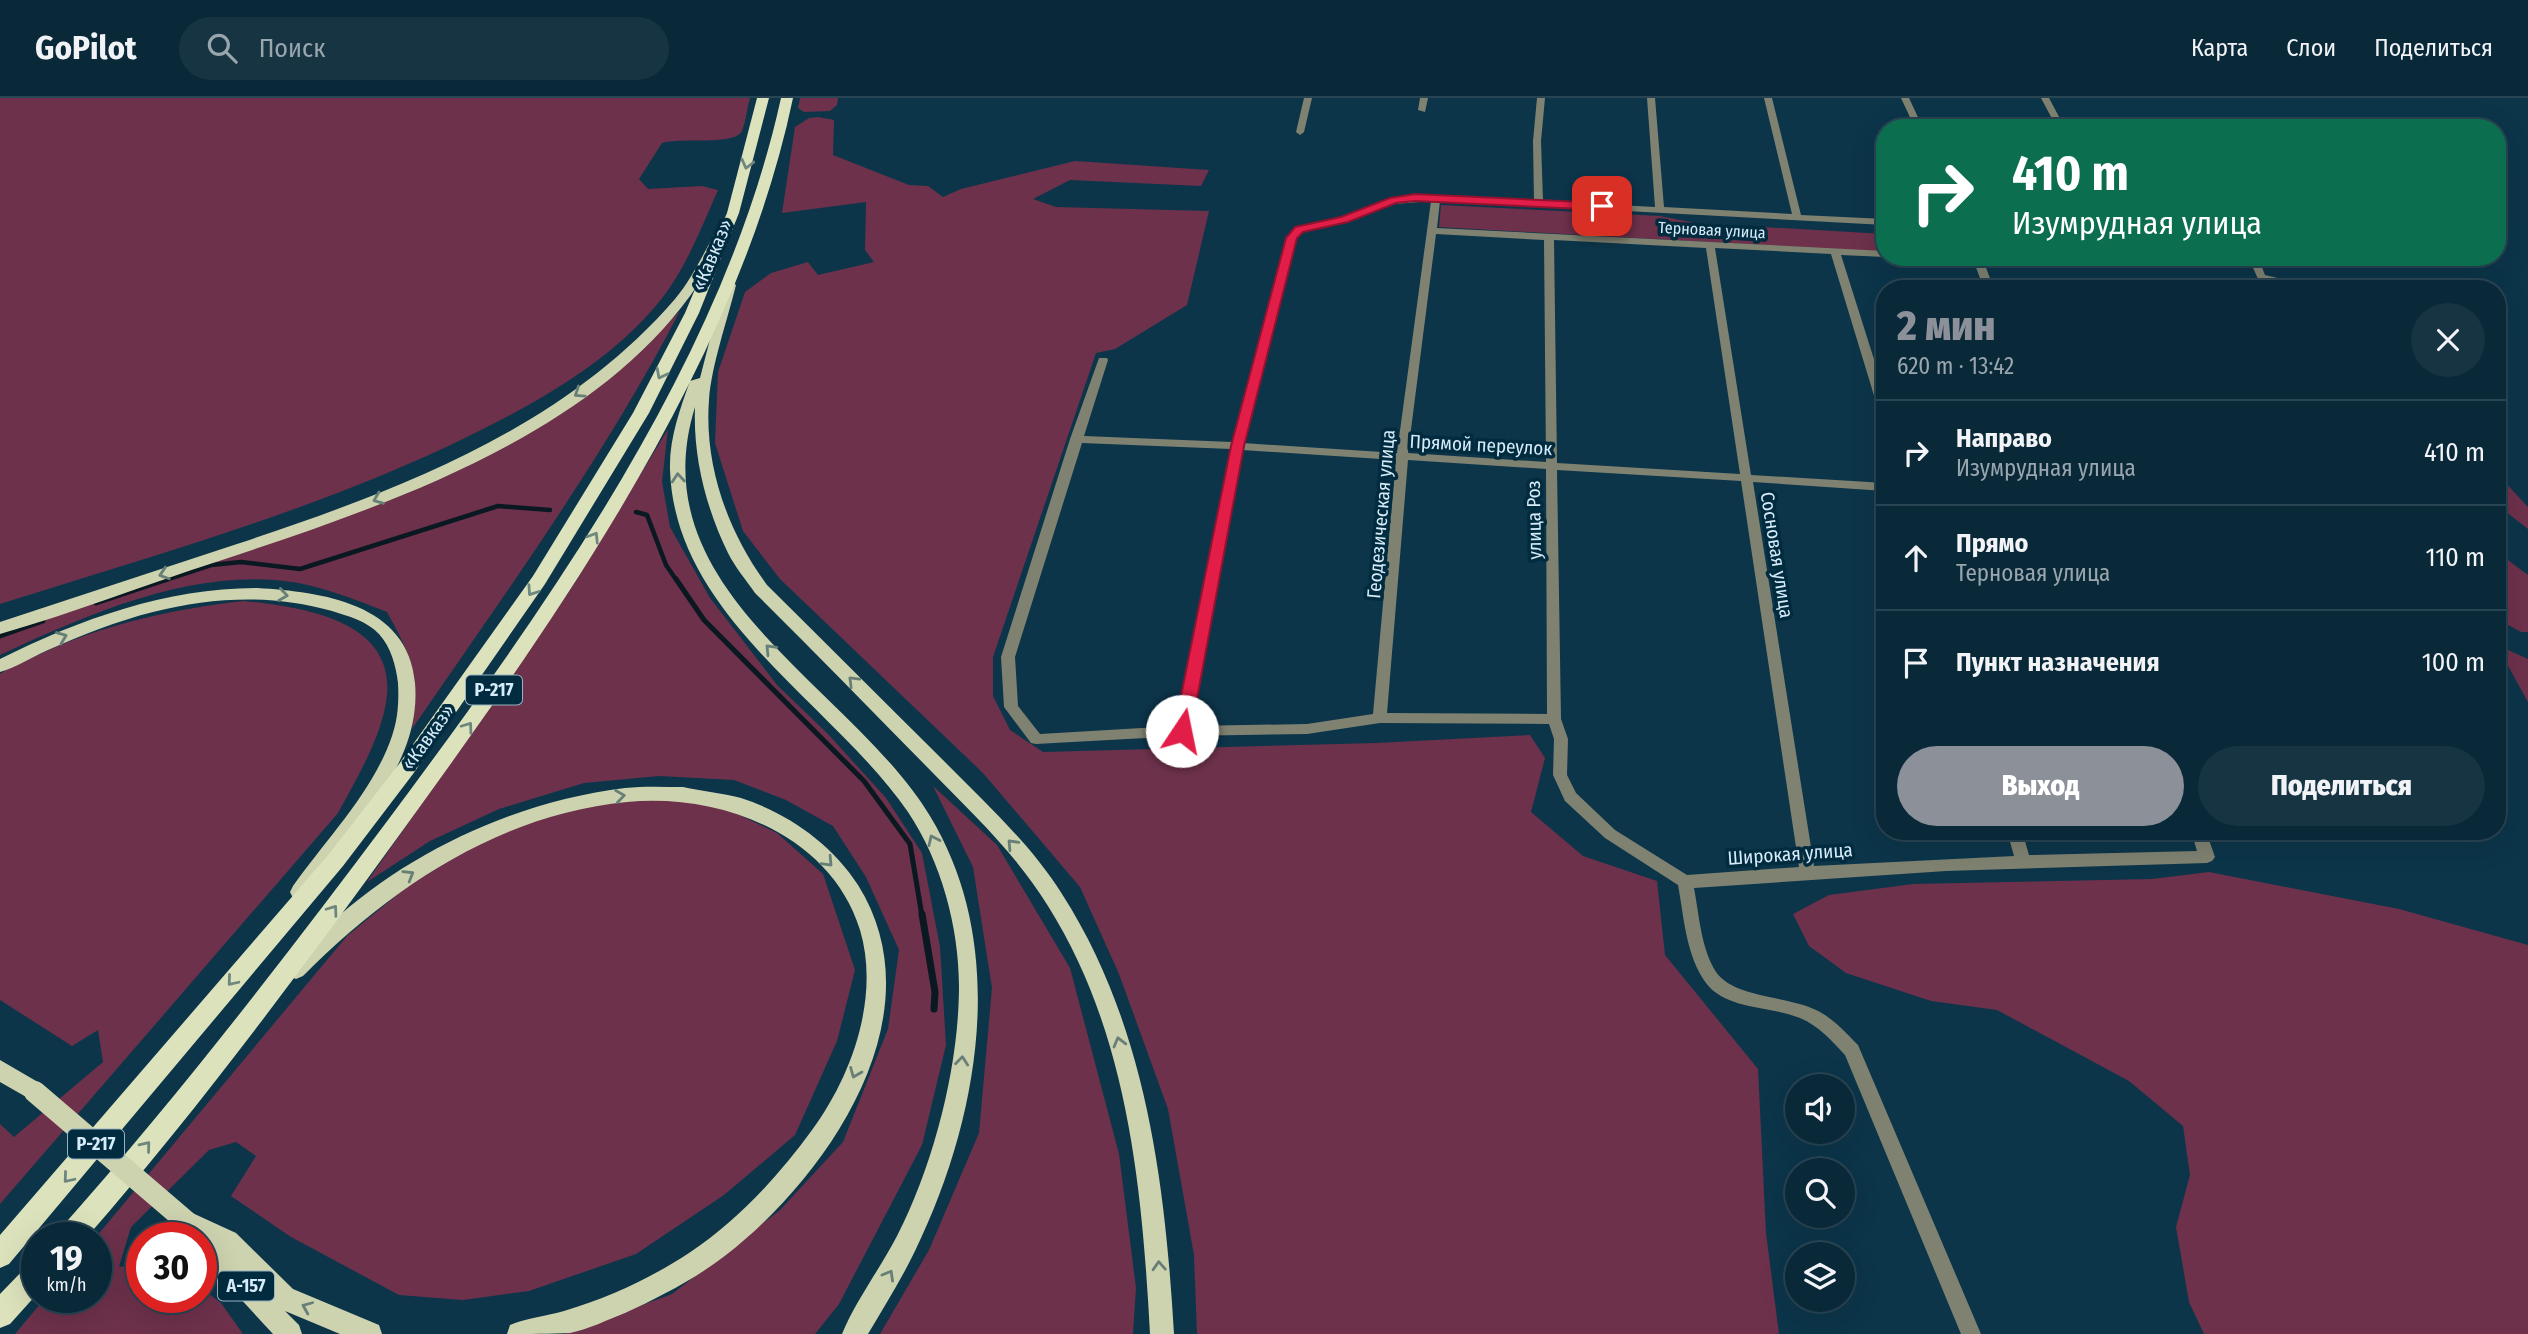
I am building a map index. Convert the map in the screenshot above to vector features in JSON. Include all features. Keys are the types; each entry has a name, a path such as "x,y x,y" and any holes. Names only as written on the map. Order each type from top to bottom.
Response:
{"highway":[{"name":"«Кавказ»","path":"82,1222 266,1000 488,699 606,519 664,415 730,285 769,176 787,98"},
{"name":"«Кавказ»","path":"275,931 336,860 488,655 561,545 641,413 692,313 733,213 763,104"},
{"name":"Р-217","path":"0,1255 275,931"},
{"path":"0,1314 21,1291"}],"main road":[{"path":"0,628 366,504 445,471 490,448 588,387 646,338 679,303 733,213"},
{"path":"730,285 680,436 677,471 686,520 694,544 714,581 747,625 898,783 931,834 957,898 970,981 962,1072 937,1167 894,1267 854,1334"},
{"path":"730,285 702,397 701,432 715,500 736,554 761,589 1019,850 1056,901 1090,962 1119,1038 1142,1141 1157,1241 1162,1334"},
{"path":"0,666 44,644 94,625 173,601 212,595 248,592 309,599 358,614 383,628 396,647 404,667 406,700 402,733 385,773 323,857 275,931"},
{"path":"266,1000 364,906 408,875 521,819 574,803 638,794 689,795 729,801 768,815 802,837 831,864 855,897 871,932 878,988 865,1047 841,1108 801,1163 746,1223 697,1261 624,1303 519,1334"},
{"name":"А-157","path":"0,1070 35,1092 183,1222"},
{"path":"217,1238 228,1241 284,1298 370,1334"},
{"name":"А-157","path":"217,1256 290,1334"}],"street":[{"path":"1300,132 1308,98"},
{"path":"1422,110 1424,98"},
{"path":"1539,204 1537,141 1541,98"},
{"path":"1651,98 1660,211"},
{"path":"1768,98 1797,216"},
{"path":"1905,98 1915,119"},
{"path":"2045,98 2057,119"},
{"path":"1432,231 1436,198"},
{"name":"Терновая улица","path":"1237,446 1292,238 1299,229 1344,219 1394,201 1436,198 1876,221"},
{"name":"Терновая улица","path":"1432,231 1876,254"},
{"name":"Геодезическая улица","path":"1380,718 1402,458 1432,231"},
{"name":"улица Роз","path":"1549,237 1554,719 1561,739 1560,775 1570,797 1610,834 1685,883"},
{"name":"Сосновая улица","path":"1710,245 1807,871"},
{"path":"1835,252 1876,383"},
{"path":"2256,266 2261,277 2281,279"},
{"path":"1103,360 1008,657 1011,707 1036,739 1182,731 1307,729 1380,718 1554,719"},
{"name":"Прямой переулок","path":"1076,439 1237,446 1876,486"},
{"path":"1182,731 1237,446"},
{"path":"2017,840 2023,860"},
{"name":"Широкая улица","path":"1685,883 1807,871 2023,860 2207,857 2201,840"},
{"path":"1685,883 1699,946 1706,967 1717,985 1752,999 1806,1012 1826,1023 1852,1050 1971,1334"}],"shaded area":[{"path":"0,98 750,98 742,131 737,136 718,140 662,143 639,179 648,189 702,186 718,190 685,262 659,302 640,324 572,379 469,436 355,486 238,529 0,604"},
{"path":"800,98 838,98 837,105 830,111 804,112 798,108"},
{"path":"809,118 834,120 833,155 909,185 928,186 943,197 961,189 1075,161 1209,170 1201,186 1070,180 1033,199 1056,207 1209,211 1187,305 1115,349 1096,353 993,657 993,696 1010,730 1043,752 1376,743 1530,735 1545,758 1531,812 1583,856 1657,881 1665,955 1758,1069 1766,1233 1779,1334 1197,1334 1194,1255 1168,1109 1119,974 1080,887 983,773 780,579 743,531 715,443 718,372 745,292 771,273 808,262 818,275 874,262 865,250 866,202 782,213 795,127"},
{"path":"1441,205 1660,216 1695,223 1876,233 1876,251 1439,227"},
{"path":"2025,266 2224,266 2207,268"},
{"path":"680,311 587,472 412,729 415,695 412,668 387,612 304,584 275,580 239,580 168,590 99,612 0,655 0,632 466,466 621,368"},
{"path":"668,429 662,482 670,527 710,598 777,685 828,734 886,798 922,853 940,947 946,1045 922,1145 839,1304 815,1334 564,1334 672,1294 780,1210 843,1142 888,1029 899,950 866,877 833,826 786,800 734,780 659,776 584,783 499,809 430,841 367,882 572,587"},
{"path":"2506,483 2528,507 2528,529 2506,512"},
{"path":"2506,559 2528,575 2528,632 2521,632 2506,624"},
{"path":"244,601 316,613 360,633 375,649 385,669 387,695 375,741 338,813 0,1204 0,1124 14,1137 103,1062 98,1030 72,1046 0,1000 0,674 63,644 113,626 191,608"},
{"path":"2506,649 2528,659 2528,702 2506,662"},
{"path":"933,786 997,845 1070,968 1119,1154 1136,1288 1133,1334 880,1334 929,1250 979,1133 992,988 973,867"},
{"path":"646,798 719,805 777,833 823,874 855,970 837,1041 795,1135 724,1195 636,1254 529,1291 463,1300 399,1295 291,1237 231,1196 256,1156 236,1142 209,1150 136,1222 126,1222 126,1244 119,1267 126,1266 126,1313 217,1313 217,1300 243,1334 15,1334 33,1313 112,1313 112,1222 109,1222 347,936 409,885 494,834 568,809"},
{"path":"2209,872 2399,909 2528,945 2528,1334 2204,1334 2189,1302 2176,1227 2190,1175 2183,1126 2129,1081 1997,1010 1931,1001 1846,973 1809,946 1793,914 1829,895 1913,884 2152,879"}],"waterway":[{"path":"162,581 211,565 241,562 300,569 498,506 550,510"},
{"path":"636,512 647,515 666,565 677,581"},
{"path":"162,581 168,579"},
{"path":"676,579 704,620 864,781 910,844 922,916"},
{"path":"96,603 162,581"},
{"path":"0,636 43,621"},
{"path":"922,914 935,992 934,1009"}],"route":[{"path":"1182,731 1237,446 1292,238 1299,229 1344,219 1394,201 1415,198 1602,206"}]}
